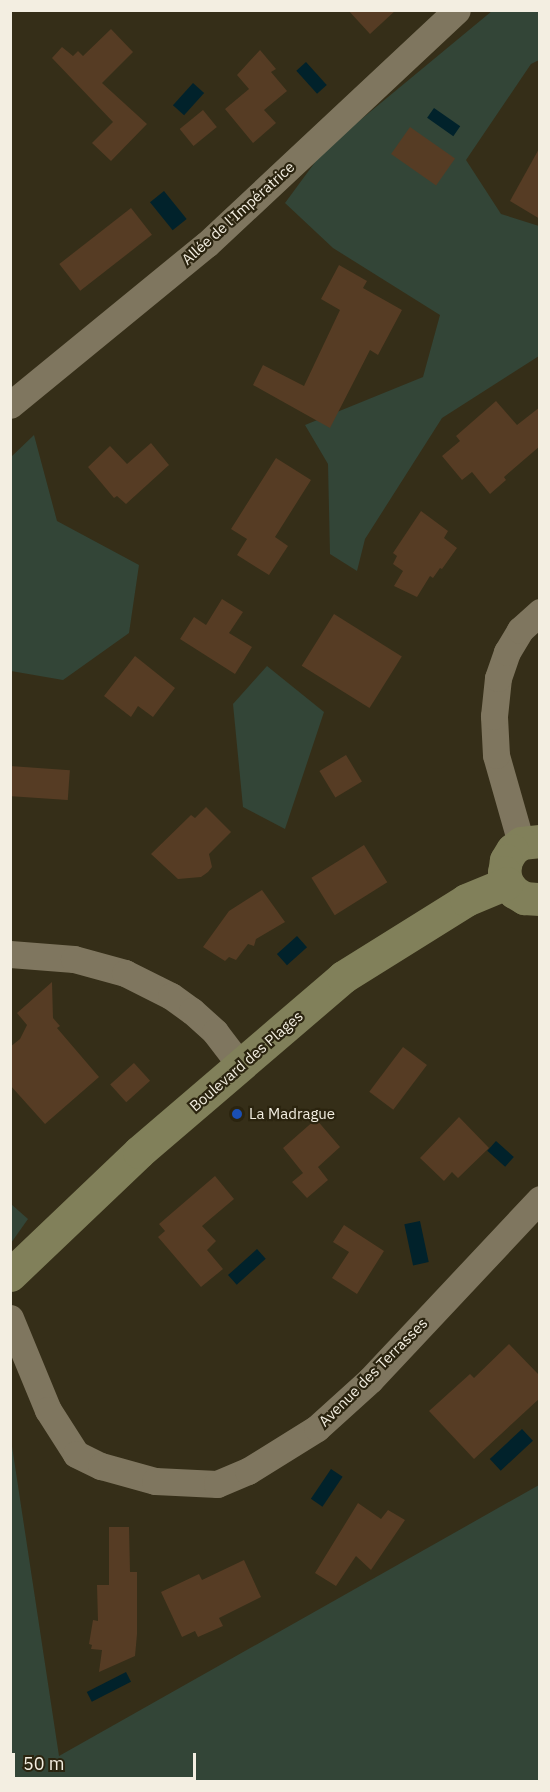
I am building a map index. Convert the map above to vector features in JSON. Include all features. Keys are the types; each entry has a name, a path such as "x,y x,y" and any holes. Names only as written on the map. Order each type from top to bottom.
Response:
{"main road":[{"path":"530,842 512,850 506,860 504,872 507,883 524,898 540,899"},
{"name":"Boulevard des Plages","path":"10,1275 139,1152 353,971 466,900 507,883"}],"street":[{"name":"Allée de l'Impératrice","path":"10,405 207,244 457,10"},
{"path":"530,842 496,755 494,716 498,678 507,652 520,630 540,612"},
{"path":"10,954 74,959 125,973 171,996 192,1011 215,1032 241,1066"},
{"name":"Avenue des Terrasses","path":"10,1318 48,1410 76,1454 101,1466 155,1481 217,1484 248,1471 317,1428 369,1380 540,1199"}],"green space":[{"path":"492,11 539,11 539,60 531,64 466,160 501,214 539,226 539,356 442,418 365,539 357,571 330,554 328,464 305,425 423,377 440,315 333,248 285,203 324,150"},
{"path":"34,435 57,521 139,565 129,633 63,680 11,671 11,457"},
{"path":"267,666 324,712 285,829 243,807 233,704"},
{"path":"11,1204 28,1219 11,1243"},
{"path":"10,1433 59,1756 539,1485 539,1781 11,1781"}],"water":[{"path":"306,62 327,85 317,94 296,71"},
{"path":"193,83 204,93 184,115 173,105"},
{"path":"434,108 460,126 453,136 427,118"},
{"path":"164,191 187,219 173,230 150,202"},
{"path":"297,936 307,947 287,965 277,954"},
{"path":"496,1141 514,1157 505,1167 487,1151"},
{"path":"420,1221 429,1262 413,1265 404,1224"},
{"path":"257,1249 266,1259 237,1285 228,1275"},
{"path":"522,1429 533,1441 501,1471 490,1459"},
{"path":"331,1469 343,1477 322,1507 311,1499"},
{"path":"126,1672 131,1682 92,1702 87,1692"}],"building":[{"path":"348,10 396,10 370,34"},
{"path":"111,29 133,52 102,83 147,124 111,161 92,143 113,122 52,58 62,47 73,56 78,51 83,56"},
{"path":"260,50 276,69 271,72 287,91 264,110 276,123 253,143 225,109 249,89 237,75"},
{"path":"203,110 217,127 194,146 180,129"},
{"path":"410,127 455,159 436,186 391,154"},
{"path":"540,147 540,219 510,201"},
{"path":"131,208 152,235 80,291 59,264"},
{"path":"339,265 367,281 363,288 402,310 378,355 370,350 330,428 253,385 263,365 304,386 340,310 321,299"},
{"path":"496,401 517,425 540,407 540,446 504,477 506,480 490,494 472,472 462,480 442,456 460,441 456,436"},
{"path":"151,443 169,465 126,504 117,496 114,498 88,467 110,446 127,464"},
{"path":"276,458 311,480 275,537 288,546 269,575 237,555 247,539 231,529"},
{"path":"421,511 448,531 444,538 457,548 442,569 440,568 433,578 430,576 417,597 394,586 403,571 393,564 397,556 393,553"},
{"path":"222,599 243,612 229,633 252,647 235,674 180,639 194,617 206,625"},
{"path":"334,614 402,656 370,708 302,666"},
{"path":"135,656 175,688 153,717 138,706 131,717 104,696"},
{"path":"346,755 362,782 335,798 319,771"},
{"path":"10,766 70,770 68,800 10,796"},
{"path":"206,807 231,832 209,854 212,867 208,872 201,877 178,879 151,854 191,815 195,818"},
{"path":"364,845 387,882 335,915 311,878"},
{"path":"262,890 285,922 256,939 254,946 248,944 236,960 229,957 225,961 203,947 229,911"},
{"path":"52,982 53,1018 60,1026 57,1028 99,1077 45,1124 10,1085 10,1047 20,1039 27,1025 17,1013"},
{"path":"403,1047 427,1065 393,1110 369,1092"},
{"path":"134,1063 150,1081 126,1102 110,1084"},
{"path":"459,1117 489,1148 458,1178 452,1172 444,1181 420,1158"},
{"path":"316,1119 340,1147 318,1167 328,1180 307,1198 292,1182 303,1173 283,1148"},
{"path":"215,1176 234,1199 202,1226 216,1241 207,1250 223,1269 201,1287 158,1237 165,1231 159,1224"},
{"path":"344,1225 384,1251 357,1294 332,1278 349,1252 333,1242"},
{"path":"509,1344 540,1376 540,1398 474,1459 429,1411 470,1374 474,1378"},
{"path":"358,1503 381,1519 388,1510 405,1520 371,1570 356,1556 336,1586 315,1573"},
{"path":"109,1527 129,1527 130,1572 137,1572 137,1634 135,1656 99,1672 102,1650 91,1649 92,1645 89,1644 93,1620 98,1621 97,1585 109,1585"},
{"path":"244,1560 261,1597 219,1618 223,1626 198,1637 195,1631 182,1637 161,1592 199,1574 202,1580"}],"place":[{"name":"La Madrague","path":"237,1114"}]}
